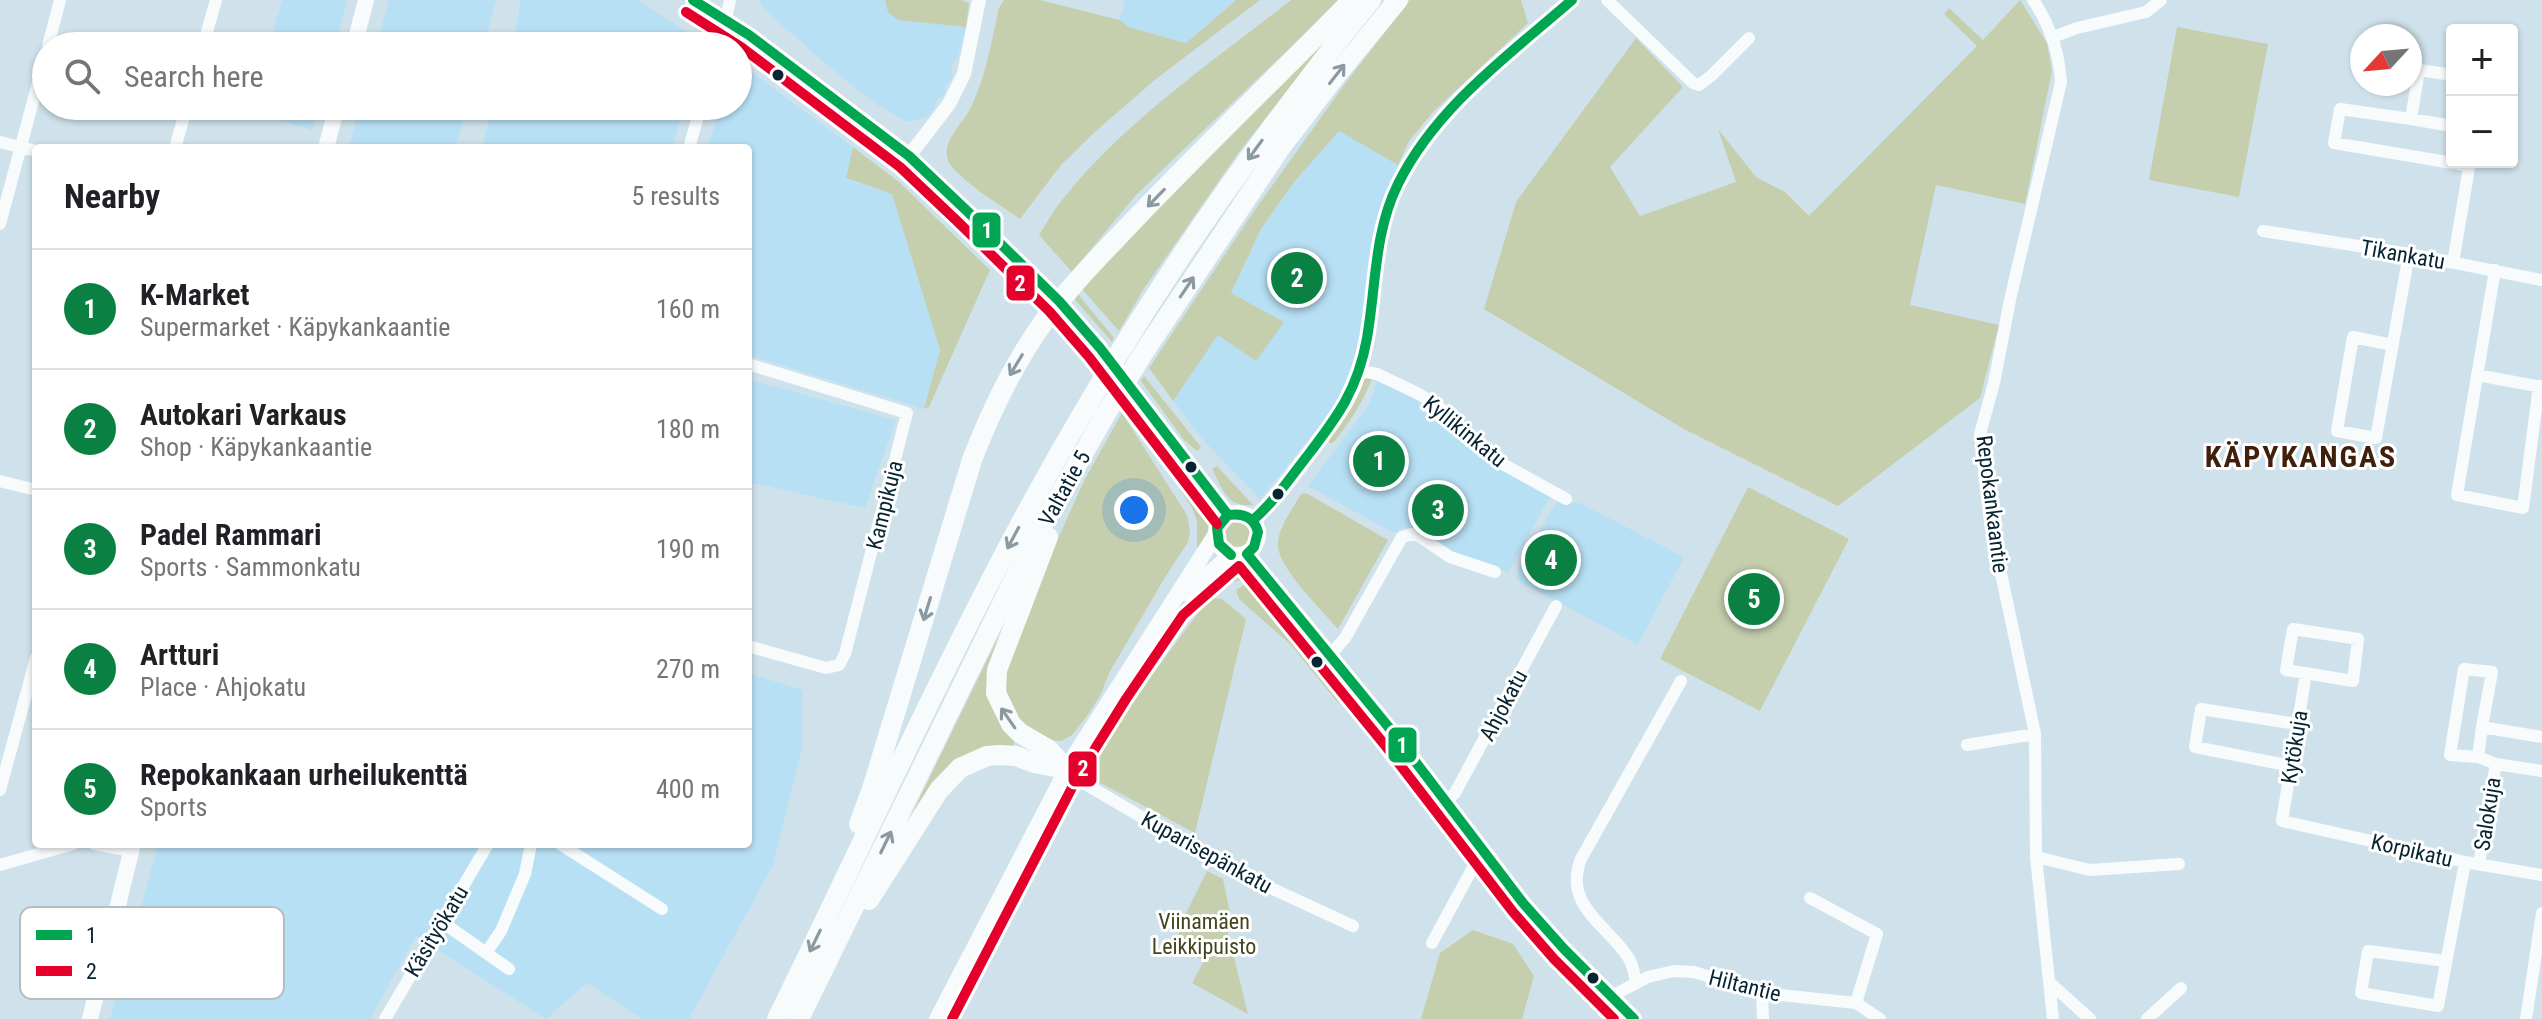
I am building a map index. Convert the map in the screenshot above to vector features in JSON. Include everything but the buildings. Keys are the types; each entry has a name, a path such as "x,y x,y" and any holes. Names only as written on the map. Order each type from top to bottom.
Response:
{"highway":[{"path":"850,871 856,831 877,774 972,460 1012,370 1059,301 1229,121 1352,0"},
{"name":"Valtatie 5","path":"777,1019 994,574 1092,397 1134,327 1223,194 1304,82 1371,0"},
{"name":"Valtatie 5","path":"799,1019 1031,545 1104,417 1281,147 1398,0"},
{"path":"1066,485 1008,638 995,683 998,702 1011,724 1049,750 1066,769"},
{"path":"827,962 939,790 960,768 987,756 1000,755 1066,769"}],"main road":[{"path":"358,32 366,0"},
{"path":"693,0 743,32"},
{"path":"752,39 909,156 1059,301 1109,360 1228,515"},
{"path":"327,144 333,120"},
{"path":"1066,769 1172,606 1216,534 1219,523 1228,515 1240,513 1253,520 1259,537 1255,547 1239,554 1172,606"},
{"path":"1216,534 1220,547 1239,554 1330,655 1447,801 1523,903 1634,1019"},
{"path":"118,907 132,848"},
{"path":"90,1019 95,999"}],"street":[{"path":"52,32 60,0"},
{"path":"207,32 216,0"},
{"path":"724,32 730,0"},
{"path":"909,156 949,104 964,74 979,0"},
{"path":"1253,520 1266,509 1347,402 1361,371 1381,233 1397,185 1410,163 1438,122 1572,0"},
{"path":"1607,0 1693,83 1699,85 1749,38"},
{"name":"Repokankaantie","path":"2033,0 2053,37 2060,61 2061,82 1980,434 1990,521 2035,734 2036,857 2053,1019"},
{"path":"2053,37 2077,28 2146,12 2161,0"},
{"path":"2411,119 2419,70 2446,74"},
{"path":"0,224 32,104"},
{"path":"2446,125 2340,109 2334,143 2446,160"},
{"path":"176,144 183,120"},
{"path":"690,144 697,120"},
{"path":"0,142 32,150"},
{"path":"2453,263 2469,168"},
{"name":"Tikankatu","path":"2263,231 2409,254 2542,280"},
{"path":"2393,345 2353,337 2337,431 2376,438 2393,345 2409,254"},
{"path":"2477,375 2540,387 2538,425 2523,508 2457,495 2477,375 2495,270"},
{"name":"Kampikuja","path":"752,365 907,413 845,654 839,665 826,668 752,647"},
{"name":"Kyllikinkatu","path":"1361,371 1377,374 1419,394 1438,406 1492,458 1566,499"},
{"path":"0,481 32,489"},
{"path":"1330,655 1345,638 1399,540 1407,535 1419,536 1450,557 1495,572"},
{"name":"Ahjokatu","path":"1447,801 1455,793 1556,606"},
{"path":"2293,629 2358,639 2353,681 2306,673 2286,670 2293,629"},
{"name":"Salokuja","path":"2478,757 2492,672 2464,669 2450,755 2478,757 2496,764 2542,771"},
{"path":"0,790 32,673"},
{"name":"Kytökuja","path":"2282,821 2306,673"},
{"path":"1636,982 1630,960 1588,912 1577,893 1575,875 1581,859 1681,681"},
{"path":"2291,766 2195,747 2201,709 2297,724"},
{"path":"2482,727 2542,737"},
{"path":"1967,745 2035,734"},
{"name":"Salokuja","path":"2479,864 2496,764"},
{"path":"941,1017 1066,769"},
{"name":"Kuparisepänkatu","path":"1066,769 1080,781 1234,871 1353,926"},
{"name":"Korpikatu","path":"2282,821 2465,862 2542,875"},
{"path":"0,865 59,848"},
{"name":"Käsityökatu","path":"385,1019 486,848"},
{"path":"486,953 501,931 525,874 530,848"},
{"path":"566,848 662,909"},
{"path":"1432,943 1477,860 1485,852"},
{"path":"2036,857 2090,870 2179,864"},
{"path":"2446,961 2368,951 2361,993 2438,1006 2465,862"},
{"path":"1810,898 1877,934 1856,1003"},
{"path":"2526,1019 2537,984 2542,913"},
{"path":"442,922 509,969"},
{"name":"Hiltantie","path":"1610,997 1636,982 1674,971 1694,972 1762,993 1856,1003 1880,1019"},
{"path":"2049,982 2090,1019"},
{"path":"2147,1019 2181,988"},
{"path":"1762,993 1763,1019"}],"shaded area":[{"path":"282,0 347,0 339,32 273,32"},
{"path":"389,0 496,0 488,32 380,32"},
{"path":"521,0 638,0 687,32 515,32"},
{"path":"759,0 885,0 885,4 957,27 966,27 958,58 952,64 952,77 945,87 945,95 937,100 927,117 907,122 874,103 828,66 765,10"},
{"path":"1122,0 1236,0 1186,43 1131,28 1119,20 1125,1"},
{"path":"752,72 853,147 846,179 892,194 940,350 924,409 752,356 752,144 708,144 716,120 752,120"},
{"path":"278,120 315,120 312,130"},
{"path":"356,120 463,120 456,144 350,144"},
{"path":"490,120 680,120 673,144 482,144"},
{"path":"1339,130 1398,165 1387,191 1371,251 1353,374 1327,417 1260,499 1203,440 1173,401 1218,335 1283,322 1231,294 1261,229 1295,181"},
{"path":"752,380 896,420 865,508 752,483"},
{"path":"1378,380 1434,412 1492,465 1550,497 1508,572 1456,554 1412,528 1403,528 1394,533 1308,486 1368,406"},
{"path":"1557,501 1580,503 1684,557 1638,645 1519,581 1517,572"},
{"path":"752,674 802,690 802,749 773,865 689,1019 642,1019 587,983 546,1019 416,936 370,1019 110,1019 115,999 284,999 284,907 141,907 157,848 752,848"}],"green space":[{"path":"885,0 962,0 969,3 966,27 898,20 888,12"},
{"path":"1004,0 1040,0 1119,20 1131,28 1186,43 1236,0 1260,0 1156,79 1097,130 1061,165 1020,219 959,175 947,154 949,141 969,111 980,86 999,8"},
{"path":"1291,0 1340,0 1136,195 1072,272 1039,235 1063,199 1091,166 1145,115"},
{"path":"1410,0 1521,0 1528,23 1432,113 1409,141 1398,165 1339,131 1295,181 1261,229 1231,293 1284,322 1256,361 1218,335 1173,401 1149,368 1252,214 1347,81"},
{"path":"2020,0 2047,43 2052,71 2025,204 1936,185 1910,305 1999,325 1980,398 1838,506 1682,428 1484,309 1516,202 1636,38 1683,87 1610,167 1640,216 1736,182 1718,129 1756,177 1785,192 1809,216 1977,46 1944,14 1949,8 1983,40"},
{"path":"1341,23 1239,152 1143,290 1119,331 1082,289 1126,238"},
{"path":"2177,27 2268,44 2239,197 2149,180"},
{"path":"853,147 899,182 990,270 929,407 924,409 940,350 892,194 846,178"},
{"path":"1078,294 1114,338 1112,342 1075,300"},
{"path":"1144,376 1201,447 1197,451 1184,440 1141,381"},
{"path":"1368,377 1372,379 1350,421 1330,443 1328,441 1362,382"},
{"path":"1129,400 1178,471 1206,504 1210,514 1207,536 1197,550 1197,521 1191,506 1126,407"},
{"path":"1122,413 1187,515 1188,542 1109,673 1090,712 1072,735 1061,741 1047,740 1034,735 1005,706 1004,668 1016,631 1085,479"},
{"path":"1217,466 1253,505 1237,503 1227,496 1212,469"},
{"path":"1433,486 1461,502 1444,533 1416,518"},
{"path":"1748,487 1849,539 1760,711 1660,659"},
{"path":"1306,493 1388,540 1338,629 1293,577 1280,555 1278,539 1283,526 1301,494"},
{"path":"1236,520 1246,524 1250,534 1246,544 1236,548 1226,544 1222,534 1226,524"},
{"path":"1238,565 1247,574 1242,580 1233,582 1218,569"},
{"path":"1252,580 1279,610 1309,652 1308,657 1328,678 1339,704 1291,645 1239,599 1236,590"},
{"path":"1213,598 1222,599 1246,619 1195,833 1089,777 1121,717 1204,605"},
{"path":"1016,601 991,695 1000,722 1016,738 1012,748 978,750 885,869"},
{"name":"Viinamäen Leikkipuisto","path":"1207,871 1223,879 1230,914 1228,933 1248,1014 1192,983 1204,961 1178,946 1179,927"},
{"path":"1473,930 1513,944 1534,976 1522,1019 1421,1019 1440,953"}],"transit line":[{"name":"1","path":"693,0 744,32"},
{"name":"1","path":"1253,520 1319,441 1352,387 1367,338 1384,221 1398,184 1414,156 1453,106 1572,0"},
{"name":"2","path":"686,12 717,32"},
{"name":"1","path":"752,37 909,156 1059,301 1100,348 1228,515"},
{"name":"2","path":"752,55 900,167 1049,311 1089,357 1217,524"},
{"name":"1","path":"1231,555 1219,544 1217,528 1228,515 1243,516 1254,523 1258,532 1254,547 1247,554 1395,735 1523,903 1634,1019"},
{"name":"2","path":"952,1019 1078,776 1126,699 1183,615 1239,566 1384,744 1513,912 1554,959 1614,1019"}],"place":[{"name":"Autokari Varkaus","path":"1297,278"},
{"name":"K-Market","path":"1379,461"},
{"name":"Padel Rammari","path":"1438,510"},
{"name":"Artturi","path":"1551,560"},
{"name":"Repokankaan urheilukenttä","path":"1754,599"}],"district":[{"name":"KÄPYKANGAS","path":"2301,457"}]}
